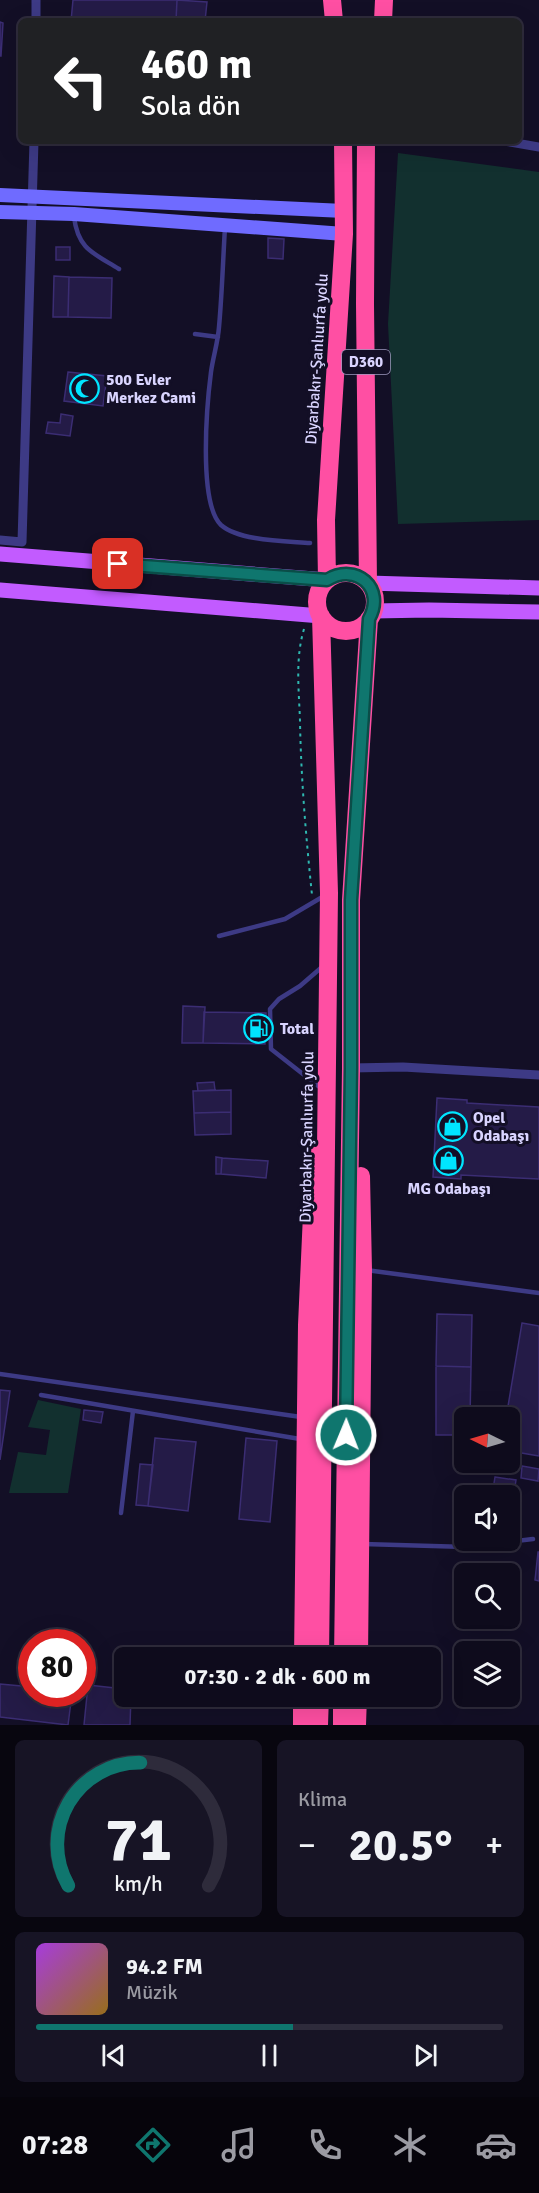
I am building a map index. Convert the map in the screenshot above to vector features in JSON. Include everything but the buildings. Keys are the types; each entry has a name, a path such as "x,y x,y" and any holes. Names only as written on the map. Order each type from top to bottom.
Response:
{"highway":[{"path":"332,0 334,18"},
{"path":"343,18 344,0"},
{"path":"371,18 372,0"},
{"path":"383,18 384,0"},
{"name":"Diyarbakır-Şanlıurfa yolu","path":"327,580 326,520 344,234 344,144"},
{"name":"D360","path":"343,1647 351,900 374,596 368,583 366,144"},
{"path":"327,580 343,573 352,574 368,583"},
{"name":"D360","path":"321,616 317,607 317,597 320,588 327,580"},
{"path":"321,616 326,623 340,630 356,629 371,615"},
{"name":"Diyarbakır-Şanlıurfa yolu","path":"320,1647 329,893 321,616"},
{"path":"351,1068 360,1162 363,1270 358,1647"},
{"path":"303,1647 307,1325 314,1153 327,1099"},
{"path":"302,1707 302,1725"},
{"path":"319,1725 320,1707"},
{"path":"342,1707 342,1725"},
{"path":"357,1725 358,1707"}],"main road":[{"path":"0,554 327,580"},
{"path":"368,583 539,588"},
{"path":"0,590 321,616"},
{"path":"371,615 429,610 539,612"}],"street":[{"path":"36,0 36,18"},
{"path":"0,540 22,542 34,213 34,144"},
{"path":"522,144 539,147"},
{"path":"0,195 344,211"},
{"path":"0,212 74,214 344,234"},
{"path":"351,1068 403,1067 539,1076"}],"lane":[{"path":"74,214 80,242 119,269"},
{"path":"225,226 218,337 207,409 206,452 209,490 216,520 232,532 310,543"},
{"path":"195,334 218,337"},
{"path":"219,936 285,919 329,893"},
{"path":"327,1099 271,1049 270,1009 279,999 300,986 328,961"},
{"path":"363,1270 539,1293"},
{"path":"0,1374 307,1418"},
{"path":"40,1395 306,1440"},
{"path":"121,1513 133,1411"},
{"path":"360,1544 466,1547 533,1539"}],"path":[{"path":"304,629 299,648 301,770 312,902"}],"green space":[{"path":"398,153 539,172 539,520 398,524 388,324"},
{"path":"38,1400 81,1409 68,1493 9,1493 18,1452 46,1455 50,1430 28,1427"}],"place":[{"name":"500 Evler Merkez Cami","path":"85,389"},
{"name":"Total","path":"259,1029"},
{"name":"Opel Odabaşı","path":"452,1127"},
{"name":"MG Odabaşı","path":"449,1161"}],"route":[{"path":"118,564 327,580 334,575 352,574 368,583 374,596 373,612 369,619 351,900 346,1435"}]}
